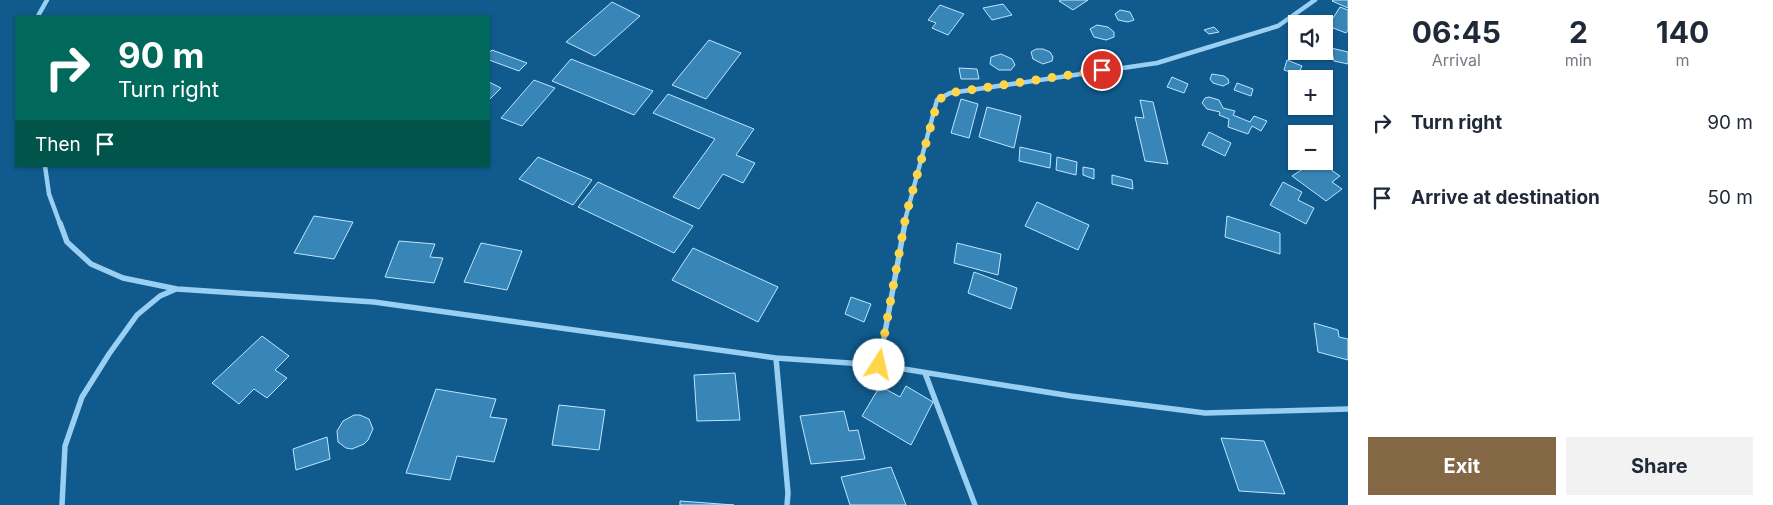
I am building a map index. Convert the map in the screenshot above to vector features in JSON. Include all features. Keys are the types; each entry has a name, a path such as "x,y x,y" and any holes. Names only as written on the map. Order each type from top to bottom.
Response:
{"street":[{"path":"39,15 47,0"},
{"path":"879,365 906,215 938,100 950,93 1157,63 1278,26 1315,0"},
{"path":"45,167 49,194 67,242 91,264 123,278 176,289 374,302 776,358 879,365 1071,396 1205,413 1348,409"},
{"path":"62,505 65,446 82,397 137,314 148,304 176,289"},
{"path":"776,358 788,493 787,505"},
{"path":"925,373 975,505"}],"building":[{"path":"1088,0 1073,10 1059,1"},
{"path":"1333,0 1348,0 1348,8 1332,1"},
{"path":"612,2 640,16 595,56 566,42"},
{"path":"1003,4 1012,15 992,20 983,8"},
{"path":"940,5 964,14 948,35 932,28 936,23 928,20"},
{"path":"1340,7 1348,10 1348,30 1346,33 1333,28 1333,18"},
{"path":"1120,10 1130,12 1134,20 1128,22 1118,20 1115,14"},
{"path":"1097,25 1108,27 1114,32 1114,37 1106,40 1094,37 1090,29"},
{"path":"1214,27 1219,32 1209,34 1204,30"},
{"path":"709,40 741,53 706,99 672,85"},
{"path":"1333,48 1348,52 1348,64 1334,61"},
{"path":"1036,49 1050,52 1053,57 1052,61 1043,64 1033,59 1031,52"},
{"path":"492,50 527,63 519,71 490,60 490,52"},
{"path":"1001,54 1012,59 1015,65 1011,70 999,70 990,64 991,57"},
{"path":"571,59 653,91 634,115 552,81"},
{"path":"1287,60 1302,66 1300,70 1284,70"},
{"path":"959,68 977,69 979,79 961,79"},
{"path":"1212,74 1224,76 1228,79 1229,83 1223,86 1213,83 1210,79"},
{"path":"1172,77 1188,84 1184,93 1167,87"},
{"path":"534,80 555,88 522,126 501,118"},
{"path":"490,82 501,88 490,99"},
{"path":"1237,83 1253,89 1251,96 1234,90"},
{"path":"668,94 754,129 736,155 755,163 743,183 723,174 699,209 673,197 715,139 653,113"},
{"path":"1209,97 1219,100 1223,108 1235,111 1233,115 1250,122 1254,116 1267,121 1261,131 1252,126 1248,134 1228,127 1229,119 1219,115 1220,112 1207,109 1202,103 1205,98"},
{"path":"961,99 978,104 969,138 951,133"},
{"path":"1140,100 1153,102 1168,164 1145,161 1135,117 1144,118"},
{"path":"987,107 1021,116 1014,148 979,137"},
{"path":"1209,132 1231,143 1225,156 1202,145"},
{"path":"1020,147 1051,154 1050,168 1019,161"},
{"path":"538,157 592,180 573,205 519,179"},
{"path":"1057,157 1077,162 1076,175 1056,170"},
{"path":"1083,167 1094,169 1094,179 1083,175"},
{"path":"1301,170 1331,170 1340,176 1332,182 1342,189 1326,201 1292,176"},
{"path":"1112,175 1132,180 1133,189 1112,184"},
{"path":"598,182 693,226 674,253 578,207"},
{"path":"1283,182 1302,192 1298,200 1314,208 1306,224 1270,205"},
{"path":"1037,202 1089,225 1078,250 1025,226"},
{"path":"314,216 353,222 334,259 294,253"},
{"path":"1227,216 1280,233 1280,254 1225,237"},
{"path":"399,241 435,244 430,257 443,258 434,283 385,277"},
{"path":"481,243 522,251 507,290 464,282"},
{"path":"957,243 1001,254 998,275 954,263"},
{"path":"693,248 778,287 758,322 672,280"},
{"path":"974,272 1017,288 1011,309 968,293"},
{"path":"851,297 871,304 864,322 845,314"},
{"path":"1314,323 1338,330 1339,337 1348,339 1348,360 1318,352"},
{"path":"262,336 289,356 275,370 287,378 267,398 254,389 239,404 212,383"},
{"path":"735,373 740,420 697,421 694,375"},
{"path":"880,386 900,397 906,386 933,402 911,445 862,416"},
{"path":"436,389 496,399 490,417 507,419 494,462 457,456 450,480 406,473"},
{"path":"559,405 605,410 599,450 552,445"},
{"path":"844,411 849,431 858,430 865,459 811,464 800,416"},
{"path":"354,415 360,415 369,419 373,429 364,444 352,449 346,448 338,442 337,431 343,421"},
{"path":"327,437 330,459 296,470 293,449"},
{"path":"1221,438 1264,441 1285,494 1239,491"},
{"path":"891,467 906,505 850,505 841,477"},
{"path":"680,501 734,505 680,505"}],"route":[{"path":"879,365 906,215 934,107 938,100 950,93 1102,70"}]}
